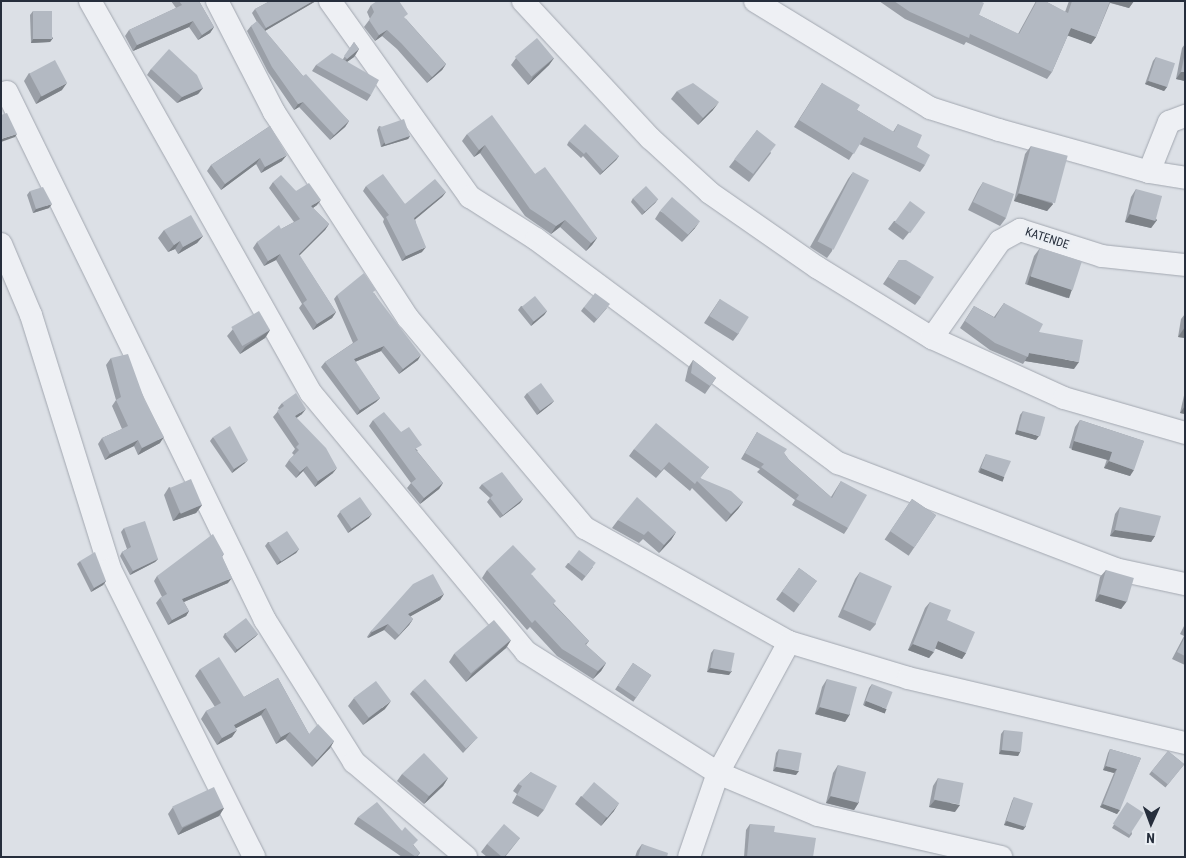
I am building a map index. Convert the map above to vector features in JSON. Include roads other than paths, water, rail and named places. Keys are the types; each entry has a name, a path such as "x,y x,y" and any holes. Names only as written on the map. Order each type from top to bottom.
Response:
{"street":[{"path":"90,1 240,273 315,398 526,652 718,773 818,815 1001,857"},
{"path":"217,1 274,112 408,318 586,528 789,642 927,683 1185,743"},
{"path":"330,1 470,197 536,239 838,464 1115,569 1185,584"},
{"path":"523,1 650,138 710,193 818,268 932,338 1064,398 1185,433"},
{"path":"755,1 930,108 999,130 1149,172 1185,178"},
{"path":"8,92 265,620 354,762 466,857"},
{"path":"1149,172 1169,122 1180,117"},
{"name":"KATENDE","path":"932,338 1000,241 1020,230 1096,254 1185,265"},
{"path":"1,244 31,315 110,569 254,857"},
{"path":"689,857 718,773 789,642"}]}
